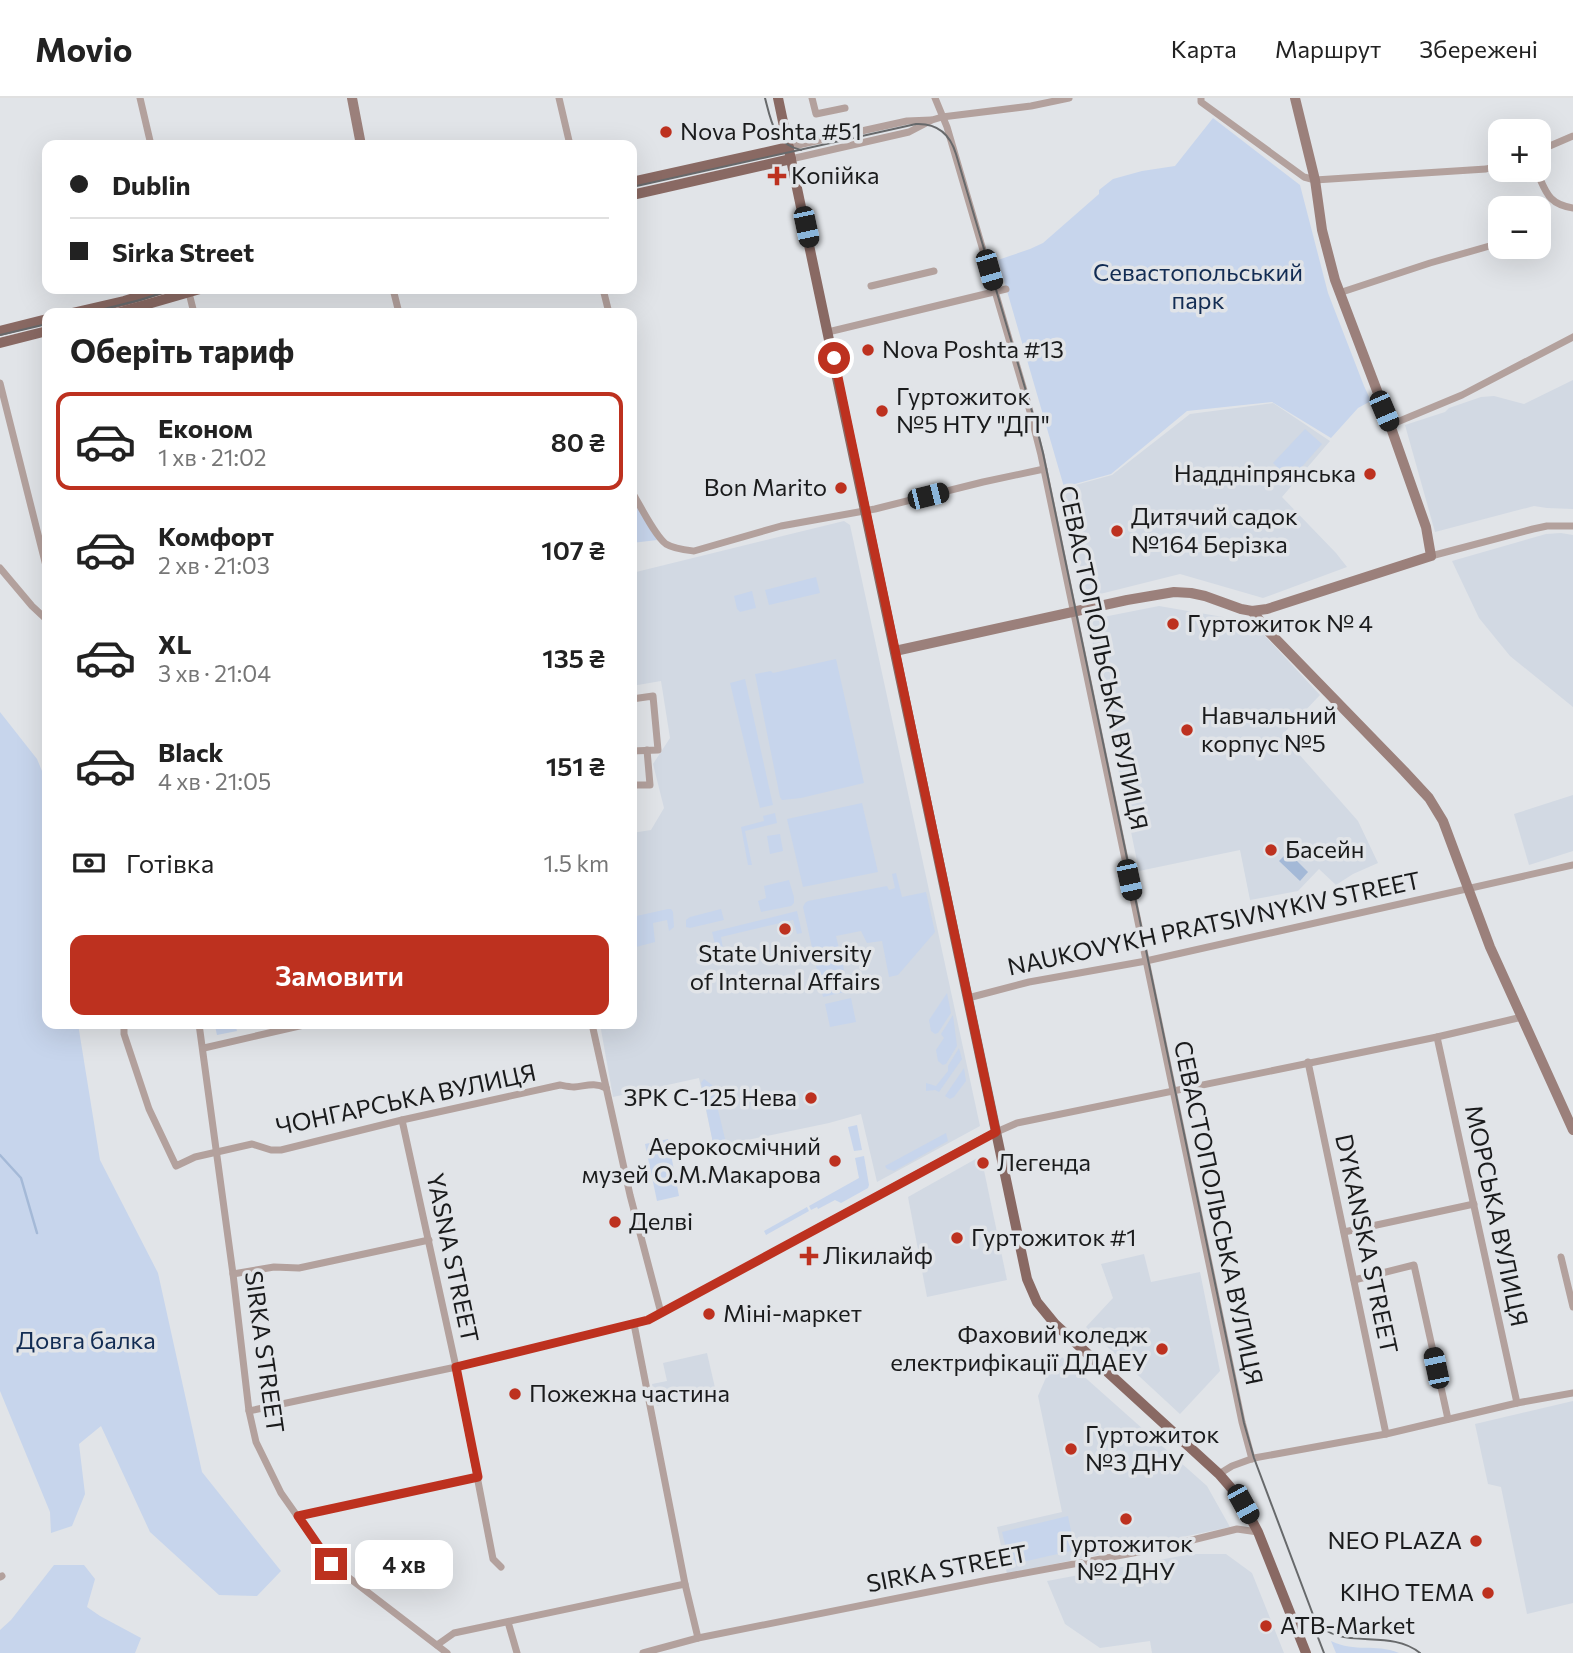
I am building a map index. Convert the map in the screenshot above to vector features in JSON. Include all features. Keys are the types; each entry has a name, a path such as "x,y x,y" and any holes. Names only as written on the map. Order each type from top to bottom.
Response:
{"main road":[{"path":"352,98 360,140"},
{"path":"778,98 1031,1292 1040,1307 1072,1340 1219,1474 1243,1504 1258,1532 1306,1653"},
{"path":"895,651 1174,592 1205,596 1241,609 1267,609 1431,556 1426,527 1339,293 1322,230 1315,180 1295,98"},
{"path":"637,181 790,153"},
{"path":"637,194 790,153"},
{"path":"94,308 147,294"},
{"path":"133,308 179,294"},
{"path":"0,331 42,320"},
{"path":"0,343 42,332"},
{"path":"1252,611 1429,798 1443,821 1490,947 1573,1130"}],"street":[{"path":"140,98 150,140"},
{"path":"559,98 568,140"},
{"path":"812,98 816,114 845,108"},
{"name":"СЕВАСТОПОЛЬСЬКА ВУЛИЦЯ","path":"935,98 947,127 1034,425 1242,1422 1252,1459"},
{"path":"790,153 909,132 942,117 1069,98"},
{"path":"1199,99 1304,177 1315,180 1488,168"},
{"path":"1551,145 1573,136"},
{"path":"1542,182 1549,196 1558,205 1573,210"},
{"path":"1339,293 1488,246"},
{"path":"871,286 934,271"},
{"path":"828,332 1006,289"},
{"path":"1390,425 1462,395 1573,337"},
{"path":"0,383 42,549"},
{"path":"637,500 667,544 681,550 694,551 780,526 865,510 1044,469"},
{"path":"1431,556 1547,526 1573,526"},
{"path":"0,568 42,615"},
{"path":"637,698 653,696 658,750 637,751"},
{"path":"637,785 650,785 647,750"},
{"name":"NAUKOVYKH PRATSIVNYKIV STREET","path":"968,998 1029,982 1146,961 1573,865"},
{"path":"249,1411 456,1367 648,1320 996,1132 1017,1124 1522,1017"},
{"name":"ЧОНГАРСЬКА ВУЛИЦЯ","path":"124,1029 149,1109 176,1166 195,1157 252,1144 281,1150 560,1085 575,1087 586,1084 606,1088"},
{"name":"SIRKA STREET","path":"201,1029 249,1411 256,1443 281,1493 331,1564 447,1653"},
{"path":"204,1048 286,1029"},
{"path":"593,1029 630,1195 661,1314"},
{"name":"МОРСЬКА ВУЛИЦЯ","path":"1437,1037 1517,1403"},
{"name":"DYKANSKA STREET","path":"1308,1062 1386,1433"},
{"name":"YASNA STREET","path":"402,1120 456,1367 493,1559 501,1567"},
{"path":"1344,1232 1474,1204"},
{"path":"233,1274 274,1267 299,1268 429,1240"},
{"path":"1561,1257 1573,1307"},
{"path":"1354,1280 1414,1265 1448,1419"},
{"path":"634,1324 698,1638"},
{"path":"1219,1474 1252,1459 1573,1393"},
{"path":"298,1516 478,1477"},
{"name":"SIRKA STREET","path":"643,1653 698,1638 1160,1548 1237,1528 1258,1532"},
{"path":"437,1645 454,1633 685,1584"},
{"path":"508,1622 517,1653"}],"shaded area":[{"path":"1573,380 1573,509 1534,506 1435,532 1405,425 1481,397 1494,396 1524,404"},
{"path":"1273,403 1330,441 1282,497 1347,567 1263,598 1180,574 1088,597 1061,489 1112,475 1190,414"},
{"name":"State University of Internal Affairs","path":"844,521 850,525 980,1126 877,1182 861,1114 714,1147 699,1078 613,1097 601,1029 637,1029 637,832 651,830 664,808 653,764 670,738 661,681 637,685 637,572"},
{"path":"1546,534 1573,535 1573,707 1510,656 1479,618 1452,561"},
{"path":"1159,606 1252,622 1320,695 1282,735 1358,821 1378,863 1336,885 1319,869 1298,891 1250,900 1240,850 1139,871 1088,620"},
{"path":"1573,795 1573,851 1529,865 1514,814"},
{"path":"1288,852 1308,872 1300,881 1279,861"},
{"name":"Гуртожиток #1","path":"981,1156 1007,1280 927,1297 908,1197"},
{"name":"Фаховий коледж електрифікації ДДАЕУ","path":"1144,1254 1151,1282 1200,1272 1220,1371 1180,1414 1086,1327 1113,1298 1101,1264"},
{"path":"707,1353 716,1392 657,1406 652,1384 667,1381 663,1363"},
{"path":"1062,1357 1207,1486 1230,1527 1007,1574 997,1527 1062,1512 1038,1396 1051,1366"},
{"path":"1573,1401 1573,1603 1527,1614 1501,1487 1488,1484 1475,1424"},
{"path":"1191,1554 1226,1554 1252,1573 1284,1653 1152,1653 1150,1641 1100,1648 1065,1624 1047,1581"}],"green space":[{"name":"Севастопольський парк","path":"1213,118 1300,185 1328,293 1371,401 1358,408 1331,438 1272,402 1187,411 1111,474 1064,487 998,260 1043,243 1113,179 1175,166"},
{"path":"1305,429 1322,444 1290,480 1273,463"},
{"path":"637,506 657,540 637,542"},
{"path":"816,577 820,593 769,605 765,590"},
{"path":"752,591 756,608 740,612 734,596"},
{"path":"836,659 864,783 782,800 755,674 771,671 773,673"},
{"path":"745,679 773,805 760,808 730,683"},
{"name":"Довга балка","path":"0,712 37,759 42,771 42,1029 79,1029 100,1160 158,1273 202,1472 281,1571 257,1596 219,1595 150,1532 101,1426 79,1444 85,1494 72,1526 51,1533 50,1512 0,1391"},
{"path":"862,803 878,872 803,887 787,819"},
{"path":"775,813 777,823 745,831 752,865 748,865 741,827 764,821 763,816"},
{"path":"780,834 783,851 770,854 767,836"},
{"path":"896,873 902,897 926,892 935,932 898,975 889,977 882,941 867,943 861,931 836,936 849,991 823,997 803,907 805,903 887,886 889,890 895,888 892,874"},
{"path":"789,880 794,903 791,906 761,912 758,901 766,898 764,886"},
{"path":"671,909 674,927 669,931 667,920 653,923 655,942 637,947 637,916"},
{"path":"721,909 724,920 686,927 686,920 690,917"},
{"path":"797,911 802,933 797,934 793,920 721,937 725,959 719,961 712,932"},
{"path":"947,993 951,1013 935,1034 931,1031 929,1020"},
{"path":"851,998 856,1022 830,1027 825,1004"},
{"path":"953,1015 957,1046 943,1065 938,1061 936,1050 944,1038 941,1034"},
{"path":"216,1029 237,1031 217,1035"},
{"path":"959,1048 962,1059 939,1092 926,1091 926,1083 936,1086 948,1071 948,1066"},
{"path":"964,1068 966,1081 950,1099 945,1096"},
{"path":"704,1079 712,1085 727,1147 721,1157 716,1158 701,1083"},
{"path":"857,1125 862,1150 854,1151 848,1127"},
{"path":"946,1133 948,1141 894,1171 885,1166"},
{"path":"668,1139 679,1196 657,1201 645,1144"},
{"path":"864,1156 868,1188 841,1203 835,1200 811,1210 809,1206 859,1178 855,1158"},
{"path":"807,1207 809,1211 766,1235 764,1231"},
{"path":"1068,1516 1075,1550 1010,1565 1002,1532"},
{"path":"54,1565 84,1565 95,1579 87,1607 141,1638 135,1653 0,1653 0,1630"},
{"path":"1331,1641 1349,1647 1399,1653 1336,1653"}],"waterway":[{"path":"0,1155 21,1178 37,1233"}],"tram line":[{"path":"765,98 779,137 785,143 801,150"},
{"path":"637,186 916,124 931,125 947,135 956,154 1043,453 1244,1423 1254,1458 1315,1620 1325,1630 1337,1635 1407,1645 1420,1653"},
{"path":"108,308 159,294"},
{"path":"0,335 42,325"},
{"path":"1314,1627 1324,1653"}],"place":[{"name":"Nova Poshta #51","path":"666,132"},
{"name":"Копійка","path":"777,176"},
{"name":"Nova Poshta #13","path":"868,350"},
{"name":"Гуртожиток №5 НТУ \"ДП\"","path":"882,411"},
{"name":"Наддніпрянська","path":"1370,474"},
{"name":"Bon Marito","path":"841,488"},
{"name":"Дитячий садок №164 Берізка","path":"1117,531"},
{"name":"Гуртожиток № 4","path":"1173,624"},
{"name":"Навчальний корпус №5","path":"1187,730"},
{"name":"Басейн","path":"1271,850"},
{"name":"State University of Internal Affairs","path":"785,929"},
{"name":"ЗРК С-125 Нева","path":"811,1098"},
{"name":"Аерокосмічний музей О.М.Макарова","path":"835,1161"},
{"name":"Легенда","path":"983,1163"},
{"name":"Делві","path":"615,1222"},
{"name":"Гуртожиток #1","path":"957,1238"},
{"name":"Лікилайф","path":"809,1256"},
{"name":"Міні-маркет","path":"709,1314"},
{"name":"Фаховий коледж електрифікації ДДАЕУ","path":"1162,1349"},
{"name":"Пожежна частина","path":"515,1394"},
{"name":"Гуртожиток №3 ДНУ","path":"1071,1449"},
{"name":"Гуртожиток №2 ДНУ","path":"1126,1519"},
{"name":"NEO PLAZA","path":"1476,1541"},
{"name":"КІНО ТЕМА","path":"1488,1593"},
{"name":"ATB-Market","path":"1266,1626"}],"route":[{"path":"331,1564 298,1516 478,1477 456,1367 648,1320 996,1132 834,358"}]}
